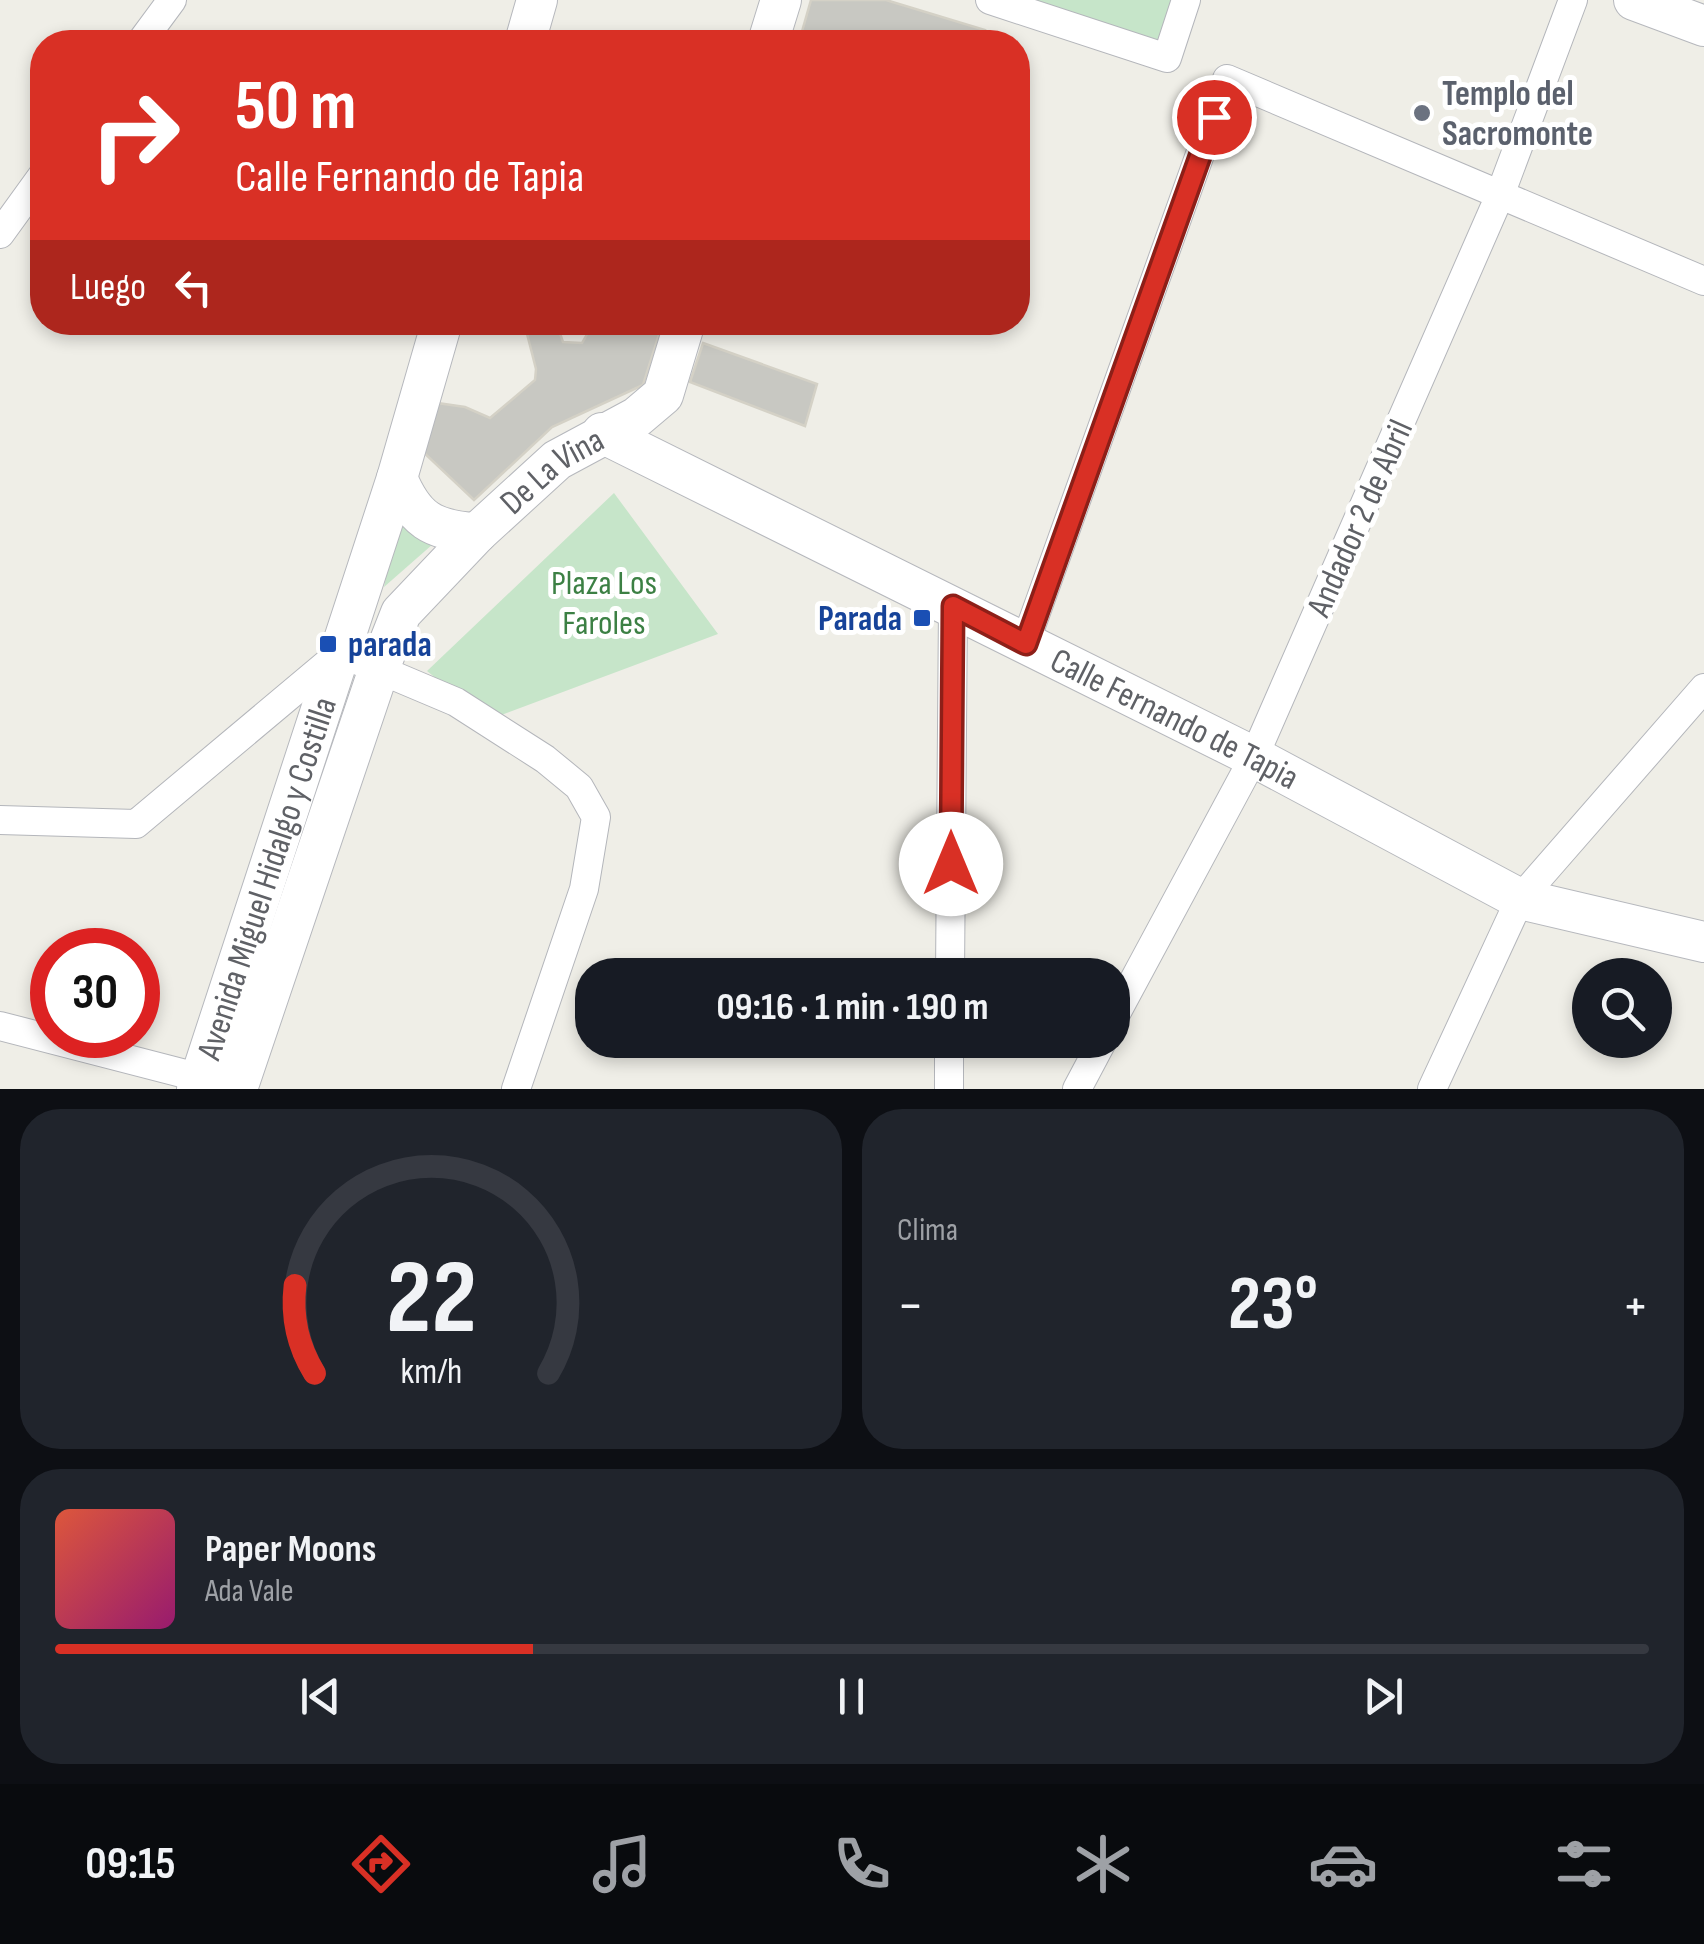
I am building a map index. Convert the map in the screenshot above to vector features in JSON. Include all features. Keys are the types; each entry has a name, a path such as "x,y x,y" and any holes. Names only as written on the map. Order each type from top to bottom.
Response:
{"street":[{"path":"150,30 172,0"},
{"path":"529,30 538,0"},
{"path":"771,30 780,0"},
{"path":"990,0 1167,58 1186,0"},
{"name":"Andador 2 de Abril","path":"1130,988 1254,757 1500,195 1573,0"},
{"path":"1634,0 1704,26"},
{"path":"1026,644 1227,79 1704,281"},
{"path":"0,234 30,193"},
{"name":"Avenida Miguel Hidalgo y Costilla","path":"212,1085 438,335"},
{"name":"De La Vina","path":"401,613 476,532 558,460 602,432 637,417 663,396 680,335"},
{"name":"Calle Fernando de Tapia","path":"602,432 1254,757 1520,899 1704,942"},
{"path":"397,478 407,502 426,521 450,532 476,532"},
{"path":"950,958 953,606"},
{"name":"Avenida Miguel Hidalgo y Costilla","path":"212,1085 401,613"},
{"path":"0,820 136,824 340,653 456,702 545,758 579,787 596,818 584,889 516,1089"},
{"path":"1432,1089 1520,899 1704,688"},
{"path":"0,1026 212,1085"},
{"path":"949,1058 949,1089"},
{"path":"1076,1089 1093,1058"}],"green space":[{"path":"1023,0 1181,0 1166,42"},
{"name":"Plaza Los Faroles","path":"614,493 718,634 488,720 427,671"},
{"path":"398,518 433,544 384,587"}],"building":[{"path":"811,0 886,0 985,30 802,30"},
{"path":"527,335 561,335 563,342 582,343 587,335 659,335 643,385 552,427 474,500 422,451 437,403 465,407 490,418 535,380"},
{"path":"703,343 817,384 805,426 690,382"}],"place":[{"name":"Templo del Sacromonte","path":"1422,113"},
{"name":"Parada","path":"922,618"},
{"name":"parada","path":"328,644"}],"route":[{"path":"951,864 953,606 1026,644 1214,117"}]}
